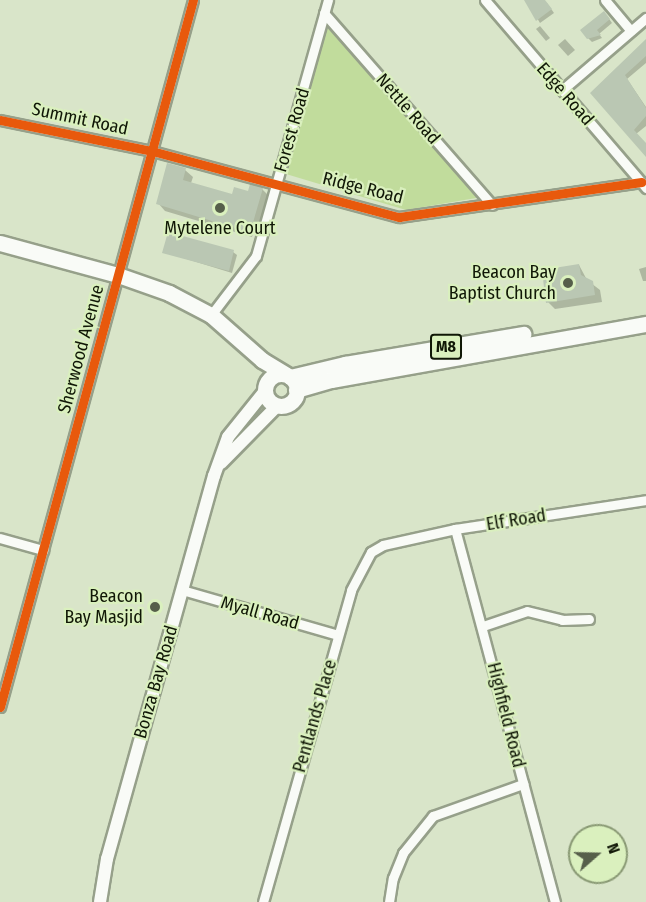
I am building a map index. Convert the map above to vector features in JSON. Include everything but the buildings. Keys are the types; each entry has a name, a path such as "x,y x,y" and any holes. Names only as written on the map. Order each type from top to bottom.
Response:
{"main road":[{"path":"0,243 118,275 169,293 211,315 290,380 292,400 278,405 269,400 265,388 226,329"},
{"name":"M8","path":"290,380 331,380 646,324"},
{"path":"265,388 275,375 290,380"}],"street":[{"name":"Sherwood Avenue","path":"0,707 193,0"},
{"name":"Forest Road","path":"211,315 230,287 256,256 328,0"},
{"name":"Edge Road","path":"484,0 643,184"},
{"path":"605,0 631,31"},
{"name":"Nettle Road","path":"324,13 492,205"},
{"path":"562,90 646,18"},
{"name":"Summit Road","path":"0,120 152,152"},
{"name":"Ridge Road","path":"152,152 277,182 399,217 643,184"},
{"name":"Bonza Bay Road","path":"100,902 107,859 228,437 265,388"},
{"name":"Bonza Bay Road","path":"220,464 278,405"},
{"name":"Elf Road","path":"386,544 455,529 646,500"},
{"name":"Highfield Road","path":"455,529 483,626 555,902"},
{"path":"0,538 43,550"},
{"name":"Pentlands Place","path":"263,902 338,635 362,564 371,552 386,544"},
{"name":"Myall Road","path":"182,591 338,635"},
{"path":"483,626 527,611 559,620 589,619"},
{"path":"389,902 393,878 403,853 433,816 523,784"}],"green space":[{"path":"332,28 477,195 476,198 406,210 286,174 325,30"}],"cycle path":[{"path":"0,707 193,0"},
{"path":"0,120 152,151 399,217 641,182"}],"place":[{"name":"Mytelene Court","path":"220,208"},
{"name":"Beacon Bay Baptist Church","path":"568,283"},
{"name":"Beacon Bay Masjid","path":"155,607"}]}
